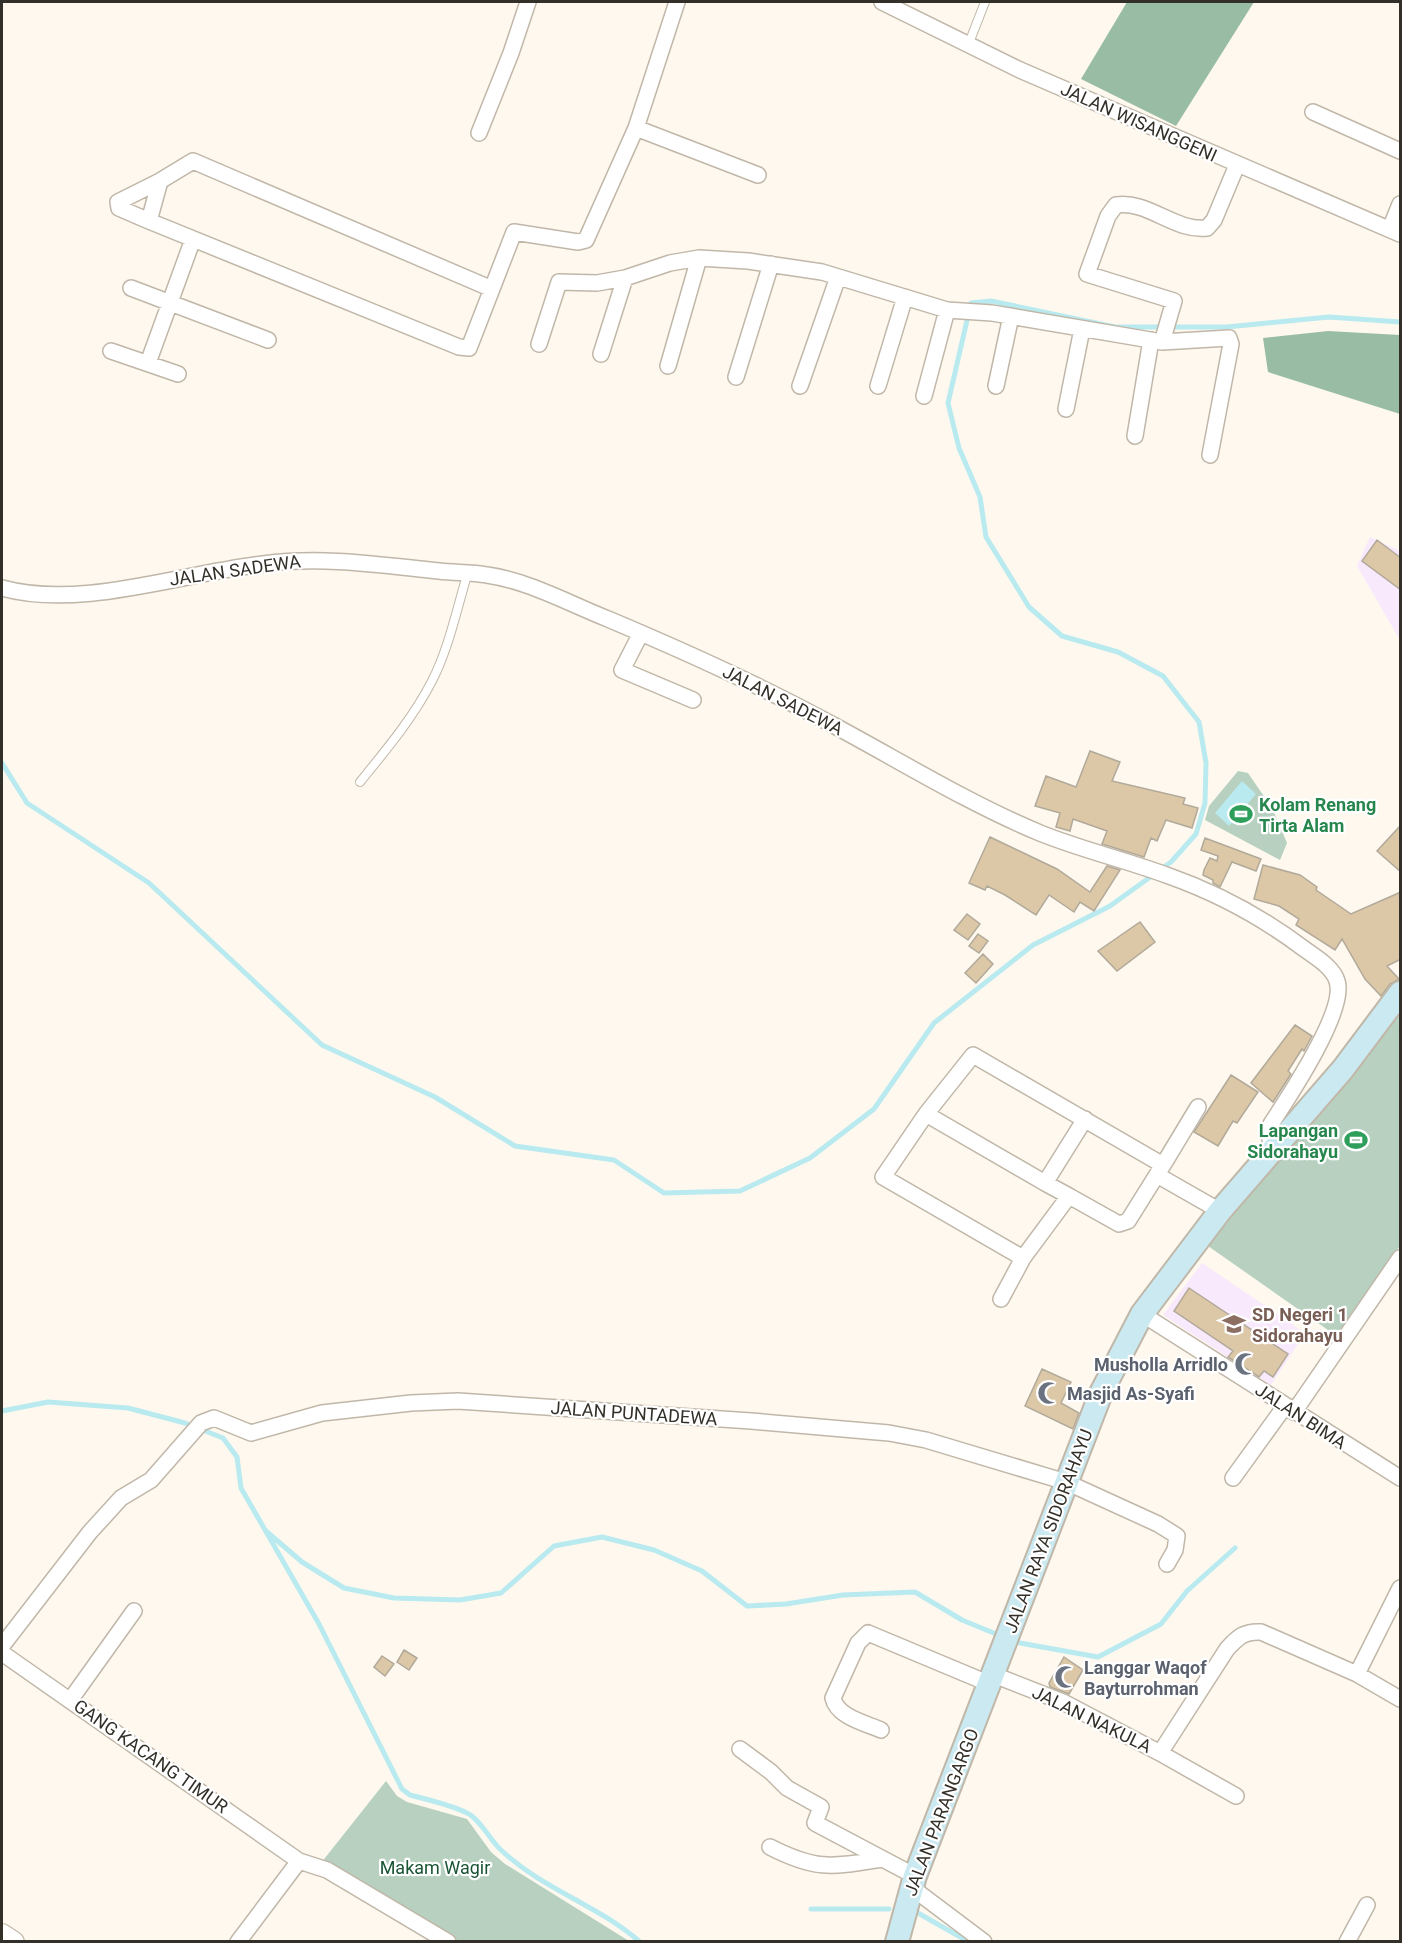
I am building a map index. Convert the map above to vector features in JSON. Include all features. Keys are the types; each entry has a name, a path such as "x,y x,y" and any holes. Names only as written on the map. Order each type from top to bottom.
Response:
{"main road":[{"name":"JALAN RAYA SIDORAHAYU","path":"992,1680 1101,1393 1142,1314 1220,1211 1343,1069 1401,993"},
{"name":"JALAN PARANGARGO","path":"897,1941 913,1881 992,1680"}],"street":[{"path":"479,133 511,53 528,2"},
{"path":"492,289 193,161 118,202 119,208 149,221 459,347 469,348 492,289 514,232 578,242 586,240 636,128 677,2"},
{"name":"JALAN WISANGGENI","path":"882,2 908,8 1020,70 1395,231"},
{"path":"1312,112 1401,151"},
{"path":"636,128 758,175"},
{"path":"1135,436 1159,338 1174,301 1086,274 1108,216 1116,206 1128,204 1192,230 1207,228 1214,220 1237,165"},
{"path":"149,221 160,181"},
{"path":"1395,231 1401,204"},
{"path":"148,363 193,239"},
{"path":"668,366 699,258"},
{"path":"539,344 559,282 597,283 626,278 670,262 699,258 771,264 838,277 952,310 992,313 1082,329 1159,338 1229,338 1231,344 1210,455"},
{"path":"736,377 771,264"},
{"path":"800,386 838,277"},
{"path":"601,354 626,278"},
{"path":"131,288 268,340"},
{"path":"878,386 905,297"},
{"path":"924,396 952,310"},
{"path":"996,386 1011,316"},
{"path":"1066,409 1082,329"},
{"path":"111,351 178,374"},
{"name":"JALAN SADEWA","path":"2,588 25,594 79,594 260,564 306,560 352,561 493,575 526,585 700,658 832,724 1007,820 1062,842 1172,876 1254,915 1326,965 1336,977 1339,986 1327,1028 1271,1124 1269,1134 1272,1149"},
{"path":"641,633 621,666 622,670 693,700"},
{"path":"1023,1258 883,1176 926,1114 973,1054 1085,1119 1220,1211"},
{"path":"926,1114 1119,1224 1128,1221 1198,1107"},
{"path":"1044,1183 1085,1119"},
{"path":"1001,1299 1023,1258 1069,1196"},
{"path":"1233,1479 1290,1409 1401,1258"},
{"name":"JALAN BIMA","path":"1142,1314 1290,1409 1400,1475"},
{"name":"JALAN PUNTADEWA","path":"2,1646 90,1532 121,1498 151,1480 201,1423 214,1418 251,1433 322,1413 411,1403 458,1401 751,1420 868,1430 926,1440 1066,1482 1173,1532 1178,1542 1167,1564"},
{"path":"1357,1674 1401,1587"},
{"path":"71,1699 134,1611"},
{"name":"JALAN NAKULA","path":"881,1730 846,1715 835,1706 833,1698 858,1642 868,1633 992,1680 1063,1702 1160,1753 1227,1649 1238,1636 1249,1631 1261,1632 1357,1674 1401,1699"},
{"name":"GANG KACANG TIMUR","path":"2,1653 71,1699 299,1861 327,1870 448,1941"},
{"path":"740,1749 771,1772 787,1788 821,1807 815,1823 882,1859 913,1881 984,1941"},
{"path":"1160,1753 1236,1796"},
{"path":"770,1847 810,1865 844,1865 882,1859"},
{"path":"238,1941 299,1861"},
{"path":"1347,1941 1367,1905"},
{"path":"2,1934 14,1941"}],"lane":[{"path":"969,43 986,2"},
{"path":"360,782 392,744 432,681 445,650 468,573"}],"shaded area":[{"path":"1370,537 1400,551 1400,640 1357,566"},
{"name":"SD Negeri 1 Sidorahayu","path":"1202,1263 1305,1333 1271,1385 1163,1315"}],"green space":[{"path":"1127,2 1254,2 1176,126 1081,79"},
{"path":"1328,331 1400,335 1400,414 1268,372 1263,338"},
{"name":"Kolam Renang Tirta Alam","path":"1238,771 1248,773 1272,808 1287,843 1280,860 1205,820 1209,806"},
{"name":"Lapangan Sidorahayu","path":"1400,1009 1400,1246 1338,1337 1208,1246"},
{"name":"Makam Wagir","path":"386,1781 397,1796 407,1802 467,1819 491,1852 505,1864 629,1941 454,1941 321,1863"}],"water":[{"path":"1242,781 1256,794 1229,826 1215,813"}],"building":[{"path":"1377,540 1401,558 1401,590 1362,561"},
{"path":"1090,751 1120,762 1112,781 1185,798 1183,804 1198,808 1192,828 1166,820 1157,841 1151,838 1144,857 1102,844 1107,831 1073,819 1070,831 1056,827 1060,813 1035,806 1046,776 1076,787"},
{"path":"1401,825 1401,872 1377,851"},
{"path":"990,837 1057,869 1090,892 1107,866 1120,870 1094,911 1080,902 1074,912 1049,895 1036,915 987,886 985,890 969,883"},
{"path":"1205,838 1261,859 1256,871 1232,862 1220,887 1213,883 1213,880 1203,875 1210,858 1217,861 1218,856 1201,850"},
{"path":"1263,865 1300,875 1317,887 1316,890 1351,914 1401,892 1401,959 1387,966 1399,979 1390,984 1381,996 1365,979 1342,939 1335,950 1296,925 1299,919 1279,906 1254,899"},
{"path":"967,914 980,924 968,940 954,930"},
{"path":"1140,922 1155,942 1117,971 1098,951"},
{"path":"978,934 988,941 979,953 969,946"},
{"path":"983,954 993,964 976,983 965,973"},
{"path":"1295,1025 1312,1036 1304,1051 1302,1049 1288,1071 1291,1074 1273,1102 1251,1083"},
{"path":"1231,1075 1258,1092 1237,1123 1233,1121 1218,1146 1194,1132"},
{"path":"1189,1288 1288,1354 1273,1377 1264,1371 1259,1377 1228,1357 1233,1351 1174,1311"},
{"name":"Masjid As-Syafi","path":"1042,1369 1071,1382 1061,1403 1079,1413 1073,1429 1025,1406"},
{"path":"404,1650 417,1658 409,1670 397,1662"},
{"path":"382,1656 394,1664 385,1676 374,1667"},
{"name":"Langgar Waqof Bayturrohman","path":"1064,1657 1083,1670 1069,1694 1050,1687 1049,1683"}],"waterway":[{"path":"2,763 27,803 149,883 322,1045 435,1097 515,1146 614,1160 664,1193 740,1191 810,1158 874,1109 934,1023 1033,945 1110,906 1171,862 1196,834 1205,803 1206,763 1199,722 1163,676 1118,652 1062,636 1029,607 986,537 980,497 959,448 948,403 971,303 991,301 1115,327 1227,327 1329,317 1400,322"},
{"path":"2,1411 48,1402 128,1408 185,1423 223,1438 237,1457 241,1488 319,1624 402,1789 410,1795 446,1805 472,1816 497,1846 517,1864 624,1929 640,1942"},
{"path":"266,1531 302,1562 344,1588 394,1598 460,1600 501,1593 554,1546 602,1537 654,1550 702,1571 747,1606 786,1604 843,1595 915,1592 962,1620 996,1634"},
{"path":"1020,1643 1098,1657 1161,1624 1187,1591 1235,1548"},
{"path":"811,1909 889,1909"},
{"path":"918,1913 969,1942"}],"place":[{"name":"Kolam Renang Tirta Alam","path":"1241,814"},
{"name":"Lapangan Sidorahayu","path":"1356,1140"},
{"name":"SD Negeri 1 Sidorahayu","path":"1234,1324"},
{"name":"Musholla Arridlo","path":"1246,1364"},
{"name":"Masjid As-Syafi","path":"1049,1393"},
{"name":"Langgar Waqof Bayturrohman","path":"1066,1677"}]}
